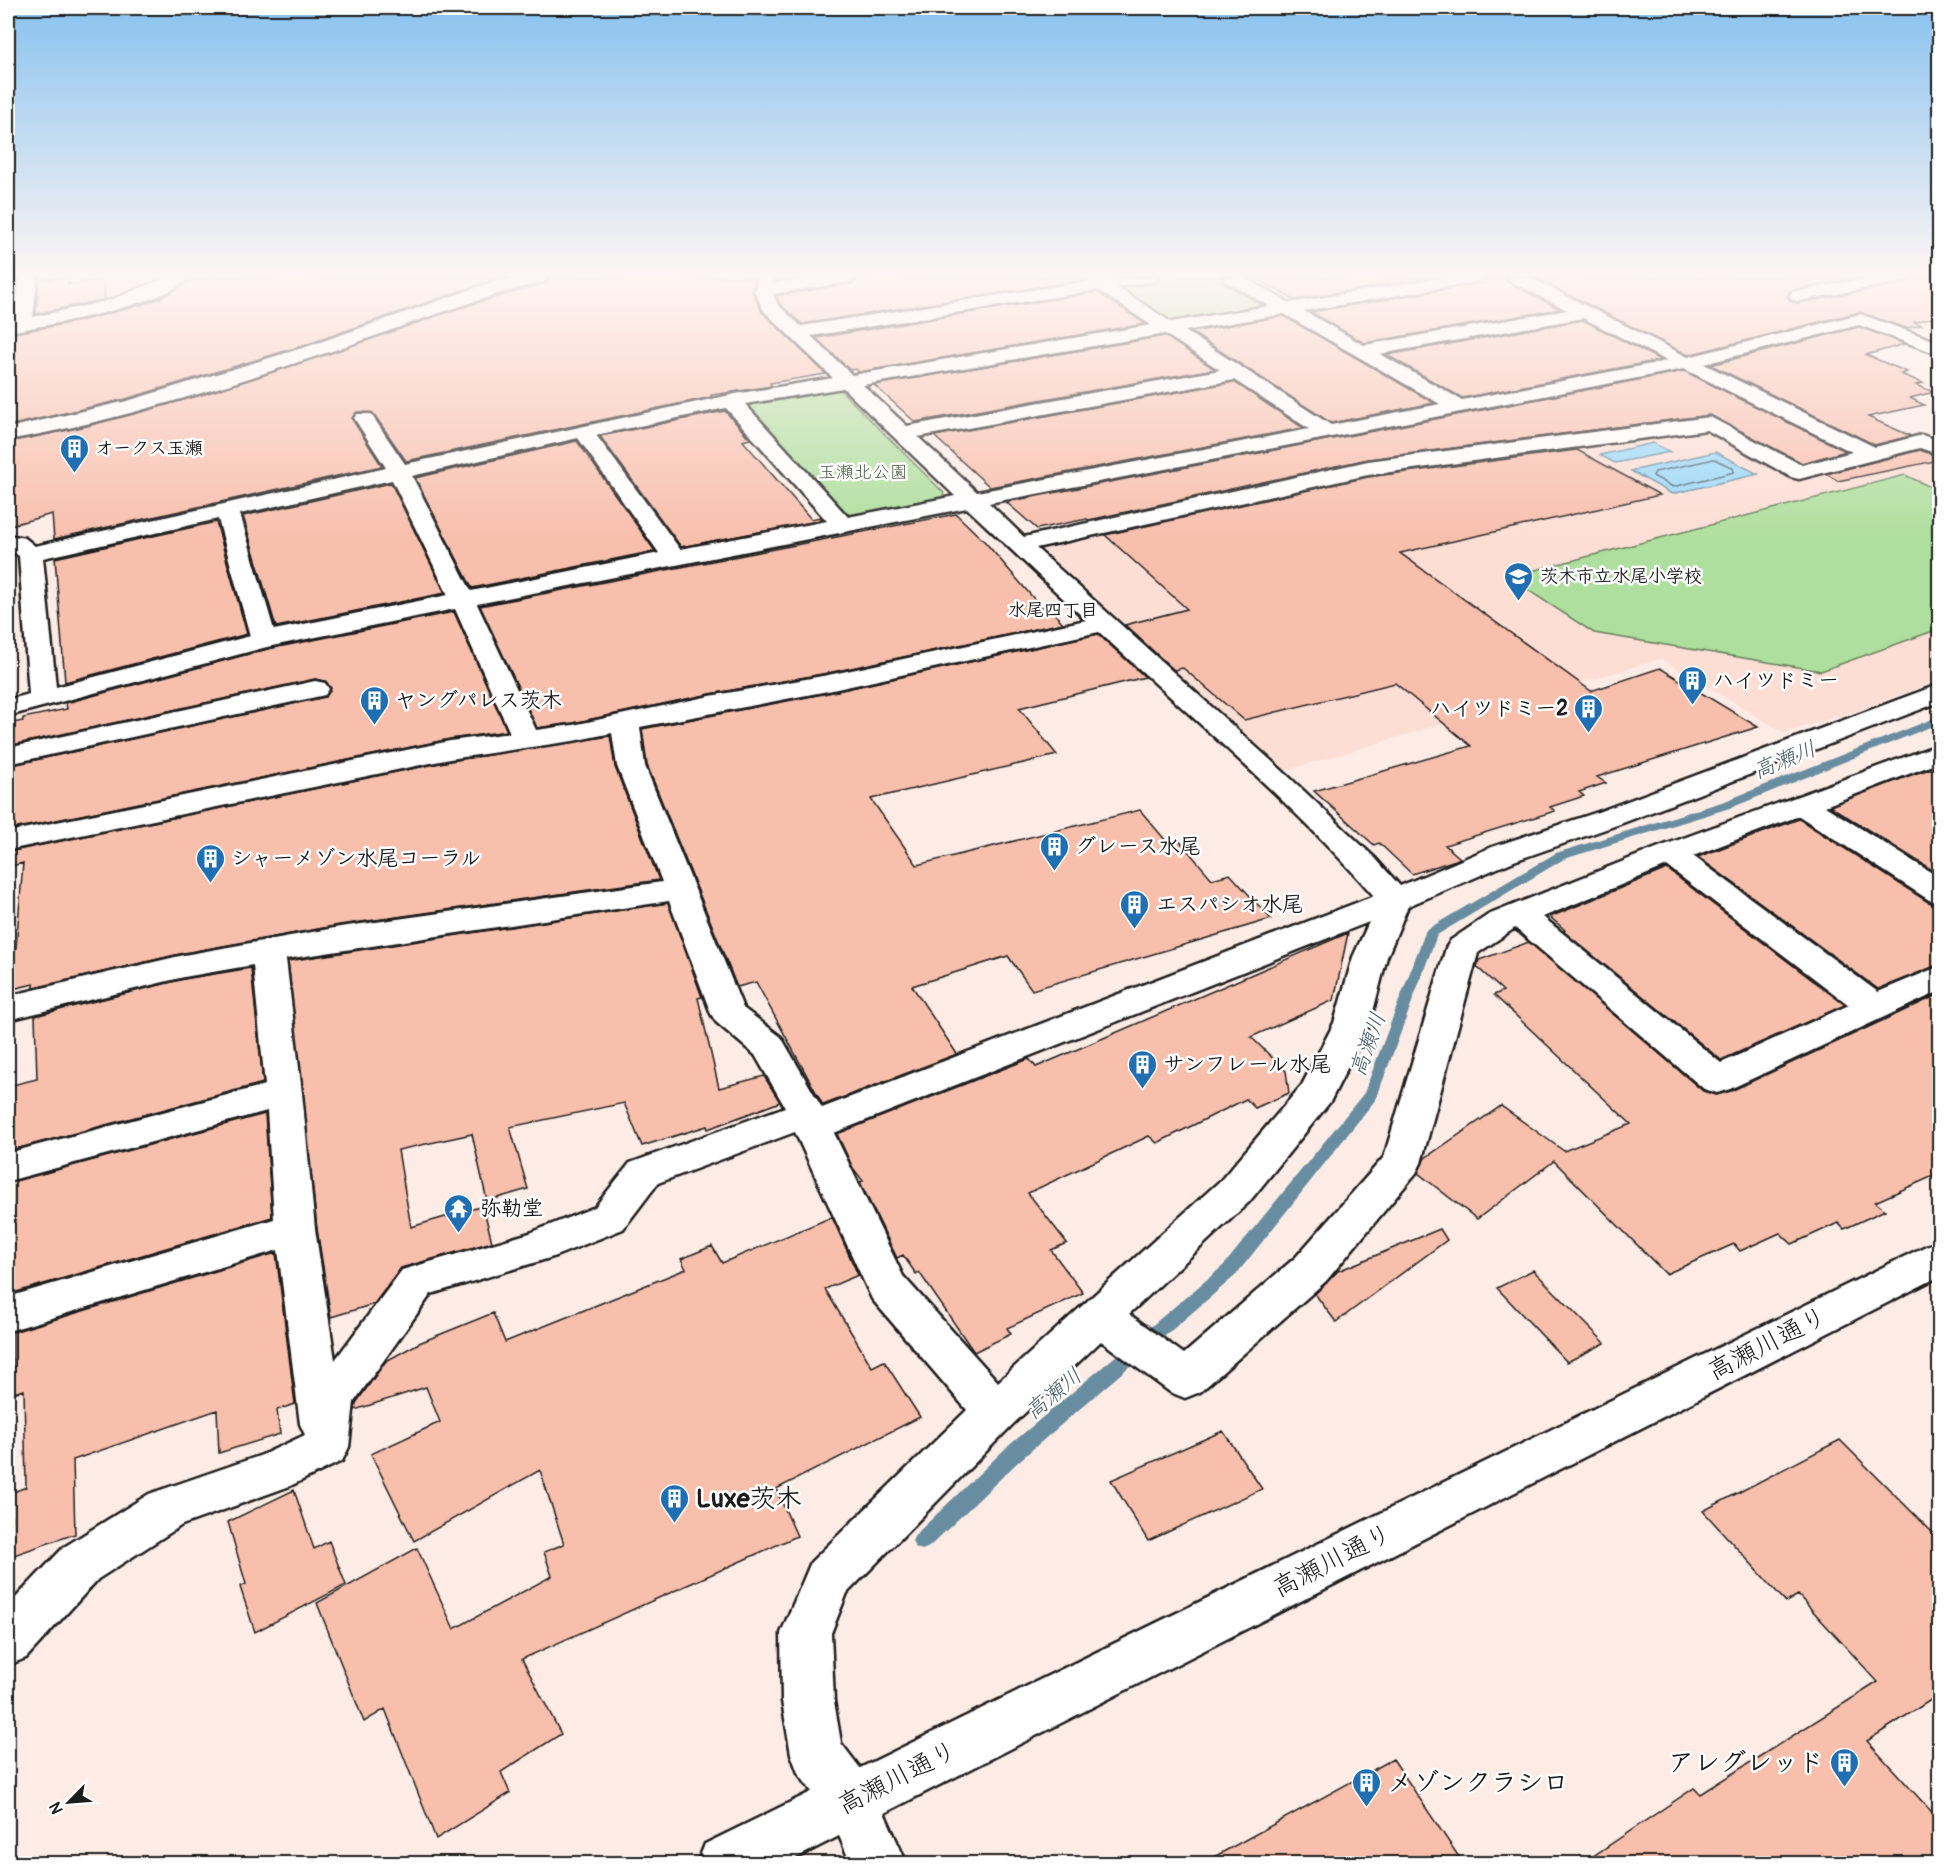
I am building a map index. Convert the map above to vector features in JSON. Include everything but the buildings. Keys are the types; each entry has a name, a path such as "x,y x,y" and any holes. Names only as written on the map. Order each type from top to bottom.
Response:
{"street":[{"path":"8,434 132,406 269,364"},
{"path":"832,364 1019,545 1277,781 1364,865 1395,900"},
{"path":"8,542 17,543 32,554 583,431 731,401 943,364"},
{"path":"1225,364 1328,432"},
{"path":"1385,364 1458,406"},
{"path":"8,708 264,640 674,557 1679,364"},
{"path":"1689,364 1873,454"},
{"path":"904,433 1238,373"},
{"path":"731,401 843,525"},
{"path":"364,418 399,471 463,600 527,740"},
{"path":"1019,545 1368,468 1710,423 1799,472 1922,441 1940,449"},
{"path":"583,431 674,557"},
{"path":"227,510 264,640"},
{"path":"32,554 43,699"},
{"path":"8,841 450,750 527,740 828,683 1105,623"},
{"path":"8,756 315,689"},
{"path":"326,1448 333,1397 417,1282 538,1246 609,1218 644,1173 808,1120 1395,900 1503,854 1609,818 1940,692"},
{"path":"625,722 631,766 728,1014 768,1046 796,1091 887,1287 996,1412"},
{"path":"1100,1317 1185,1379 1311,1269 1402,1163 1463,948 1500,922 1670,854 1940,752"},
{"path":"1802,804 1940,893"},
{"path":"1670,854 1875,1007"},
{"path":"8,1008 184,966 352,937 681,889"},
{"path":"879,1863 851,1800 817,1754 808,1701 806,1633 828,1578 996,1412 1235,1191 1317,1093 1352,1023 1370,957 1395,900"},
{"path":"1519,914 1717,1080 1940,977"},
{"path":"268,952 284,1093 295,1229 326,1448"},
{"path":"8,1167 284,1093"},
{"path":"8,1314 295,1229"},
{"name":"高瀬川通り","path":"725,1863 1940,1257"},
{"path":"8,1641 81,1563 166,1509 274,1471 326,1448"}],"shaded area":[{"name":"茨木市立水尾小学校","path":"1696,427 1798,480 1926,450 1939,456 1939,680 1862,709 1785,733 1661,659 1281,772 1036,544 1375,471"}],"green space":[{"name":"玉瀬北公園","path":"828,389 840,390 944,493 941,499 855,516 842,512 749,407 755,401"},
{"path":"1905,475 1939,491 1939,629 1821,671 1594,633 1508,577"}],"water":[{"path":"1653,443 1670,452 1615,463 1600,455"},
{"path":"1715,452 1758,474 1672,494 1631,471"}],"waterway":[{"name":"高瀬川","path":"922,1541 1013,1454 1229,1271 1371,1095 1431,933 1560,856 1729,804 1940,719"}],"place":[{"name":"オークス玉瀬","path":"74,474"},
{"name":"茨木市立水尾小学校","path":"1519,602"},
{"name":"ハイツドミー","path":"1692,706"},
{"name":"ヤングパレス茨木","path":"374,726"},
{"name":"ハイツドミー2","path":"1589,734"},
{"name":"グレース水尾","path":"1054,872"},
{"name":"シャーメゾン水尾コーラル","path":"210,884"},
{"name":"エスパシオ水尾","path":"1135,930"},
{"name":"サンフレール水尾","path":"1142,1090"},
{"name":"弥勒堂","path":"459,1234"},
{"name":"Luxe茨木","path":"675,1524"},
{"name":"アレグレッド","path":"1845,1788"},
{"name":"メゾンクラシロ","path":"1366,1808"}],"district":[{"name":"水尾四丁目","path":"1053,610"}]}
